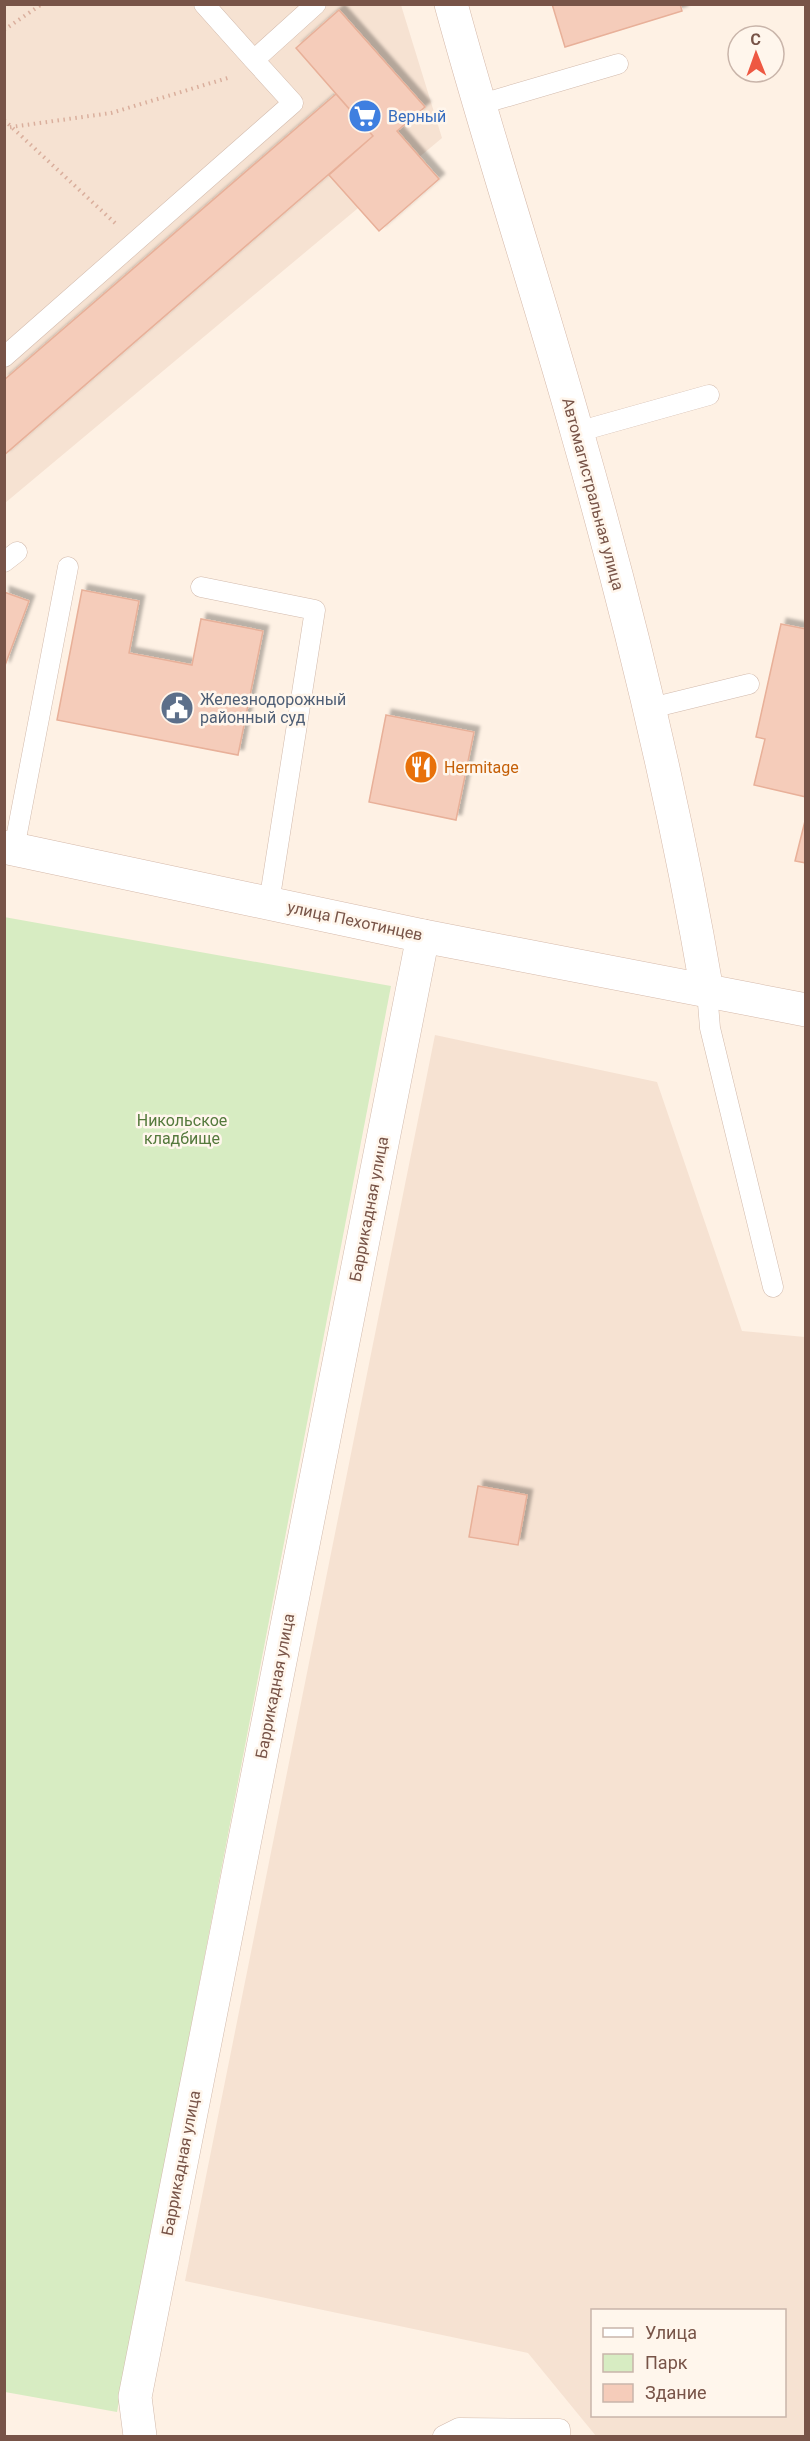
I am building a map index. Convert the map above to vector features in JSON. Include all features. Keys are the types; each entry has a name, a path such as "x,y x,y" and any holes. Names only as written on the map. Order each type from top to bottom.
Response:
{"main road":[{"name":"Автомагистральная улица","path":"451,4 478,105 577,432 651,708 694,912 707,991"},
{"name":"улица Пехотинцев","path":"9,848 423,936 806,1010"},
{"name":"Баррикадная улица","path":"140,2436 135,2397 423,936"}],"lane":[{"path":"4,357 293,103 204,4"},
{"path":"258,64 316,4"},
{"path":"478,105 618,64"},
{"path":"577,432 709,395"},
{"path":"9,848 68,567"},
{"path":"201,587 315,609 269,903"},
{"path":"651,708 749,684"},
{"path":"707,991 710,1028 773,1287"},
{"path":"443,2436 459,2428 560,2428 560,2436"}],"path":[{"path":"4,30 42,4"},
{"path":"4,128 111,113 258,64"},
{"path":"4,120 135,242"}],"shaded area":[{"path":"5,5 401,5 442,138 5,503"},
{"path":"435,1035 657,1082 742,1331 805,1337 805,2436 596,2436 528,2353 185,2281"}],"green space":[{"name":"Никольское кладбище","path":"4,917 391,986 117,2412 5,2392"}],"building":[{"path":"552,4 680,4 682,11 565,47"},
{"path":"339,10 425,107 397,131 439,179 379,231 329,175 373,136 296,48"},
{"path":"336,94 373,136 4,455 4,380"},
{"path":"82,590 139,601 129,653 192,665 201,619 263,631 238,755 57,720"},
{"path":"4,592 29,601 4,668"},
{"path":"781,624 806,629 806,797 754,785 765,739 756,737"},
{"name":"Hermitage","path":"386,715 474,732 456,820 369,802"},
{"path":"806,817 806,863 795,861"},
{"path":"478,1486 527,1495 518,1545 469,1537"}],"place":[{"name":"Верный","path":"365,116"},
{"name":"Железнодорожный районный суд","path":"177,708"},
{"name":"Hermitage","path":"421,767"}]}
